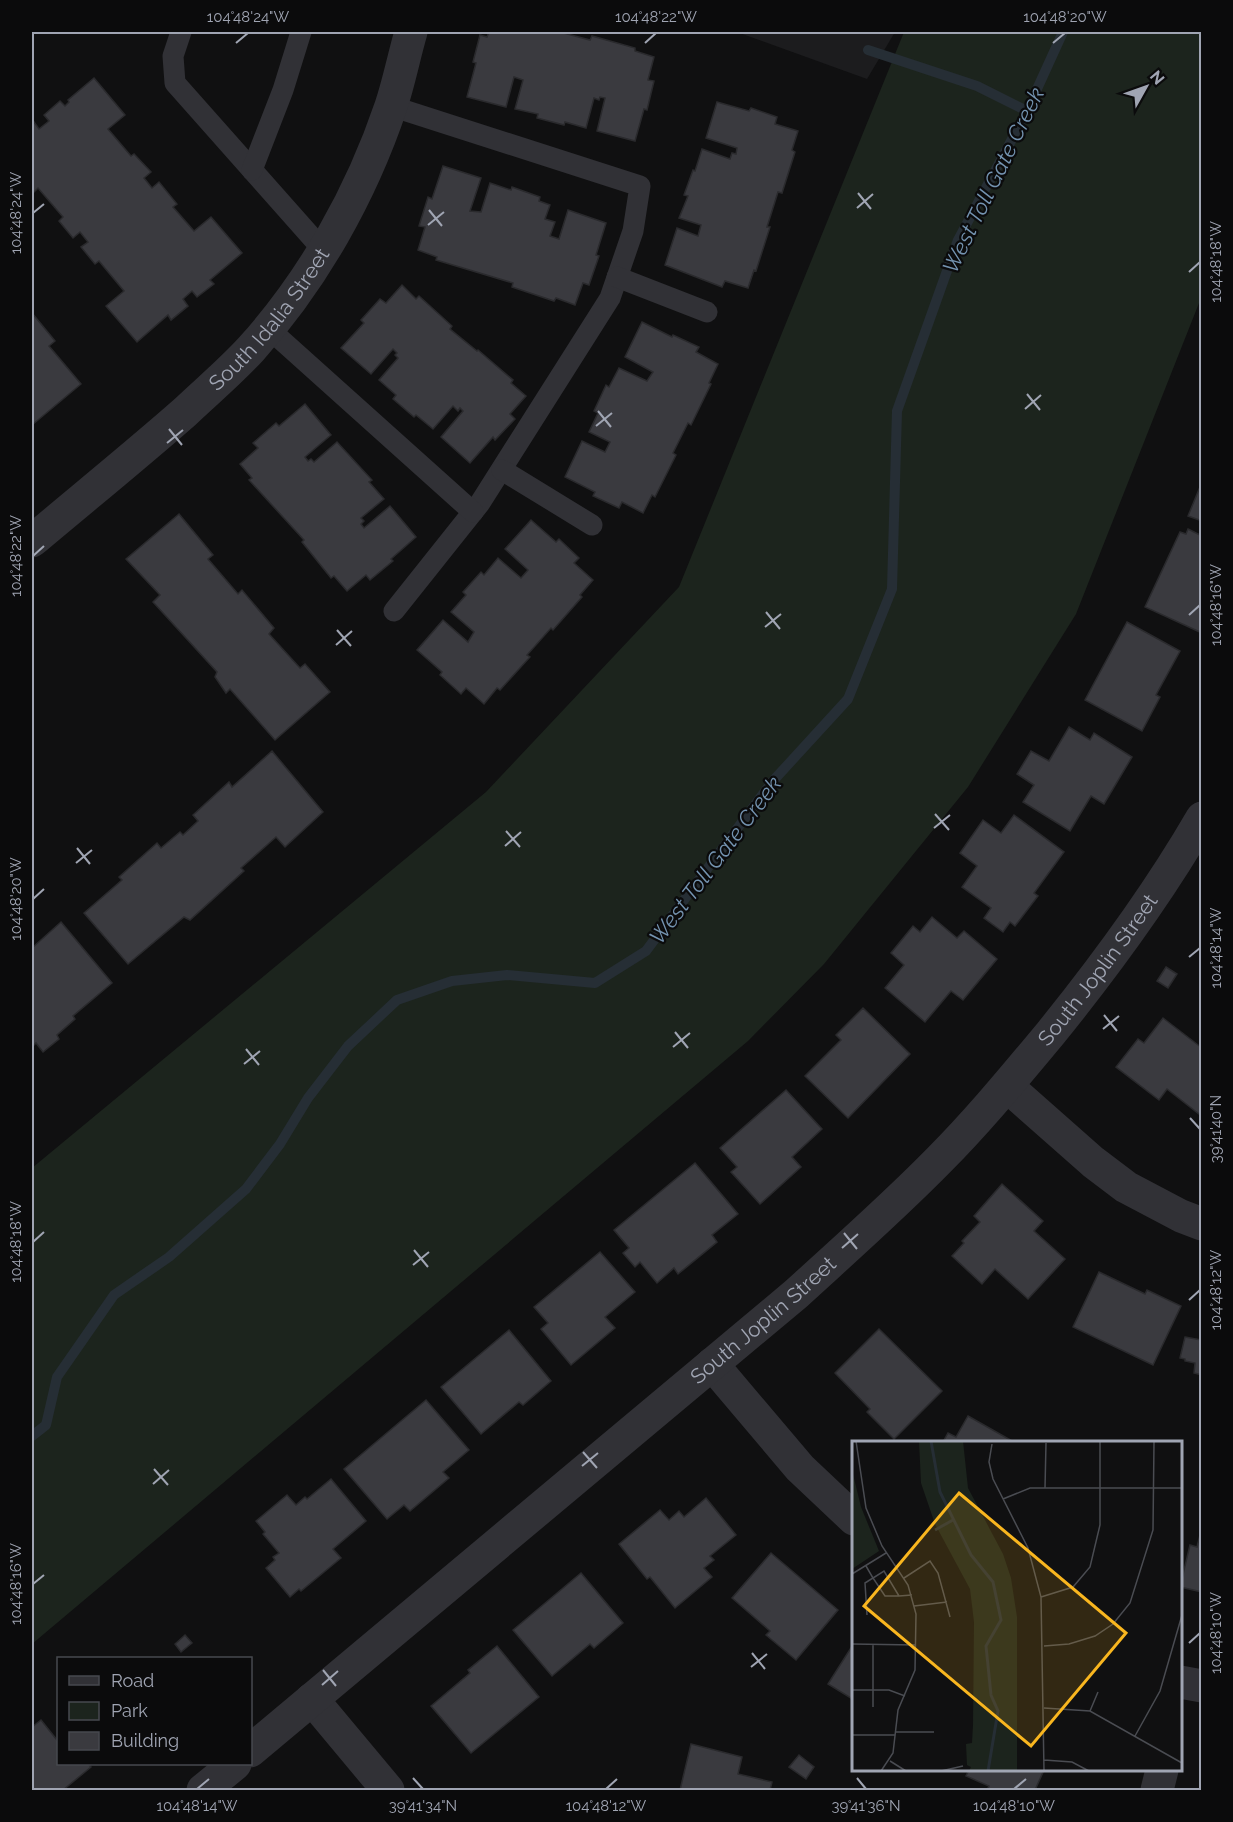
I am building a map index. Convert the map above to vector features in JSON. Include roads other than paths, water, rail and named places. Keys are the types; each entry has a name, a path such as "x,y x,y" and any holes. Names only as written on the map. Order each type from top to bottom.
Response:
{"street":[{"name":"South Idalia Street","path":"32,541 227,374 296,293 323,250 365,172 391,106 411,32"},
{"name":"South Joplin Street","path":"252,1748 796,1294 940,1159 1007,1086 1094,979 1145,907 1202,818"},
{"path":"1007,1086 1126,1187 1181,1216 1202,1224"},
{"path":"712,1364 800,1468 852,1517"},
{"path":"1182,1682 1202,1686"},
{"path":"312,1699 388,1791"},
{"path":"203,1791 234,1765"},
{"path":"1157,1791 1162,1771"}],"lane":[{"path":"181,32 173,56 175,83 323,250"},
{"path":"252,170 283,90 301,32"},
{"path":"391,106 640,186 633,231 610,298 502,470 473,512 394,611"},
{"path":"617,277 707,312"},
{"path":"268,328 473,512"},
{"path":"502,470 592,525"}],"waterway":[{"name":"West Toll Gate Creek","path":"32,1436 46,1425 57,1377 114,1295 169,1257 246,1189 280,1144 308,1098 348,1046 397,1000 452,981 507,975 595,983 646,951 772,782 848,699 892,589 897,411 958,240 1027,111 1063,32"},
{"path":"868,50 977,86 1027,111"}]}
